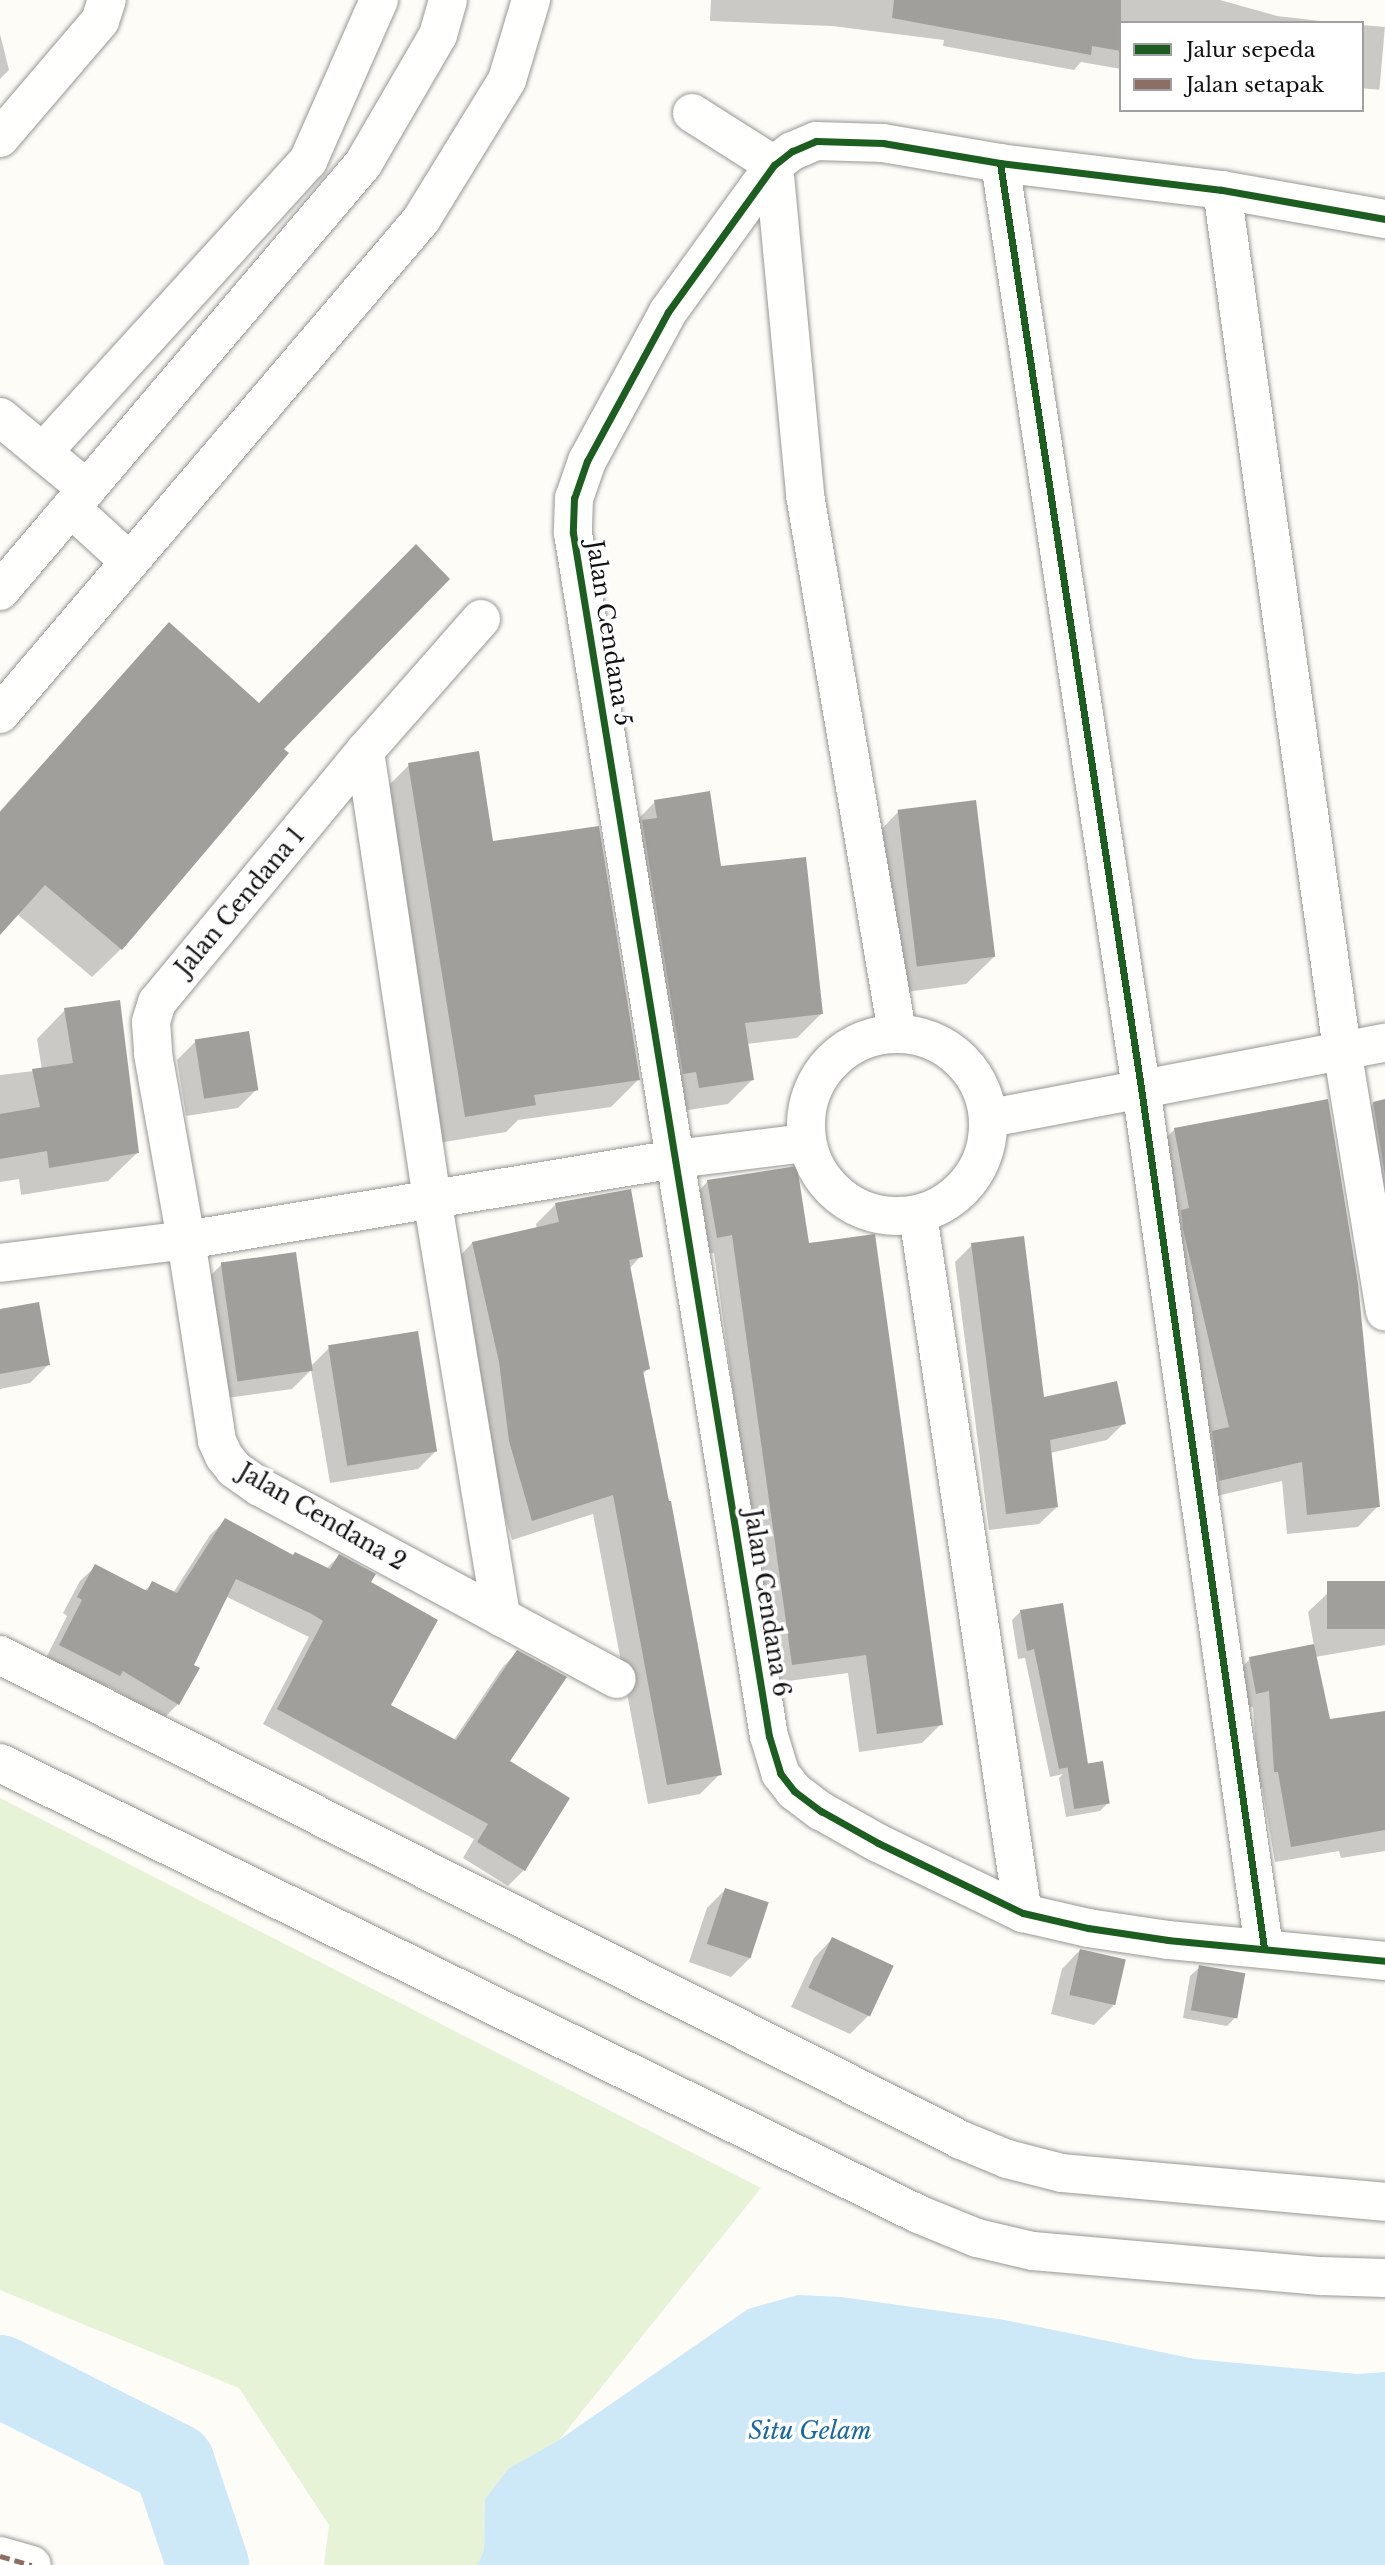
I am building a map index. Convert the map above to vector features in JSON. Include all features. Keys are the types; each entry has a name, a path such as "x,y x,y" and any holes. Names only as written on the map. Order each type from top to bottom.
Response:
{"street":[{"path":"43,452 308,161 379,0"},
{"path":"0,714 100,528 363,164 438,35 448,0"},
{"path":"0,591 100,528 421,220 507,80 531,0"},
{"path":"0,138 101,7"},
{"path":"692,113 774,165"},
{"path":"774,165 792,151 816,141 883,143 1000,163 1222,190 1385,219"},
{"path":"1000,163 1141,1088 1264,1948"},
{"path":"774,165 805,495 897,1032"},
{"name":"Jalan Cendana 5","path":"676,1158 573,533 574,498 587,461 605,425 668,312 774,165"},
{"path":"1222,190 1342,1049 1385,1311"},
{"path":"0,417 43,452 100,528"},
{"name":"Jalan Cendana 1","path":"186,1240 153,1054 152,1013 164,992 365,751 481,619"},
{"path":"365,751 432,1198 501,1617"},
{"path":"897,1032 928,1040 960,1059 978,1087 989,1118 986,1151 972,1183 949,1202 918,1215 887,1215 852,1204 823,1178 806,1143 806,1115 812,1090 828,1065 846,1050 872,1038 897,1032"},
{"path":"989,1118 1342,1049 1385,1043"},
{"path":"0,1263 186,1240 676,1158 806,1143"},
{"name":"Jalan Cendana 6","path":"676,1158 769,1736 779,1773 794,1791 821,1811 877,1843 1023,1913 1088,1928 1168,1940 1385,1961"},
{"path":"918,1215 1023,1913"},
{"name":"Jalan Cendana 2","path":"186,1240 217,1441 234,1469 260,1487 617,1679"},
{"path":"0,1655 961,2140 1007,2159 1062,2173 1385,2202"},
{"path":"0,1763 918,2214 977,2238 1032,2251 1321,2276 1385,2278"},
{"path":"0,2556 32,2565"}],"green space":[{"path":"0,1798 761,2188 559,2440 508,2469 485,2499 484,2549 478,2565 324,2565 329,2525 239,2388 0,2290"}],"water":[{"name":"Situ Gelam","path":"798,2295 841,2297 1005,2320 1195,2359 1357,2374 1385,2372 1385,2565 478,2565 484,2549 485,2499 508,2469 559,2440 748,2309"}],"building":[{"path":"894,0 1121,0 1119,51 1092,46 1091,55 892,18"},
{"path":"416,544 450,579 284,749 289,753 122,950 45,885 0,935 0,812 169,622 259,703"},
{"path":"479,751 493,841 599,826 640,1080 534,1095 536,1105 465,1117 408,763"},
{"path":"710,791 721,866 806,857 823,1014 745,1023 754,1080 699,1088 696,1072 683,1074 642,820 657,818 654,800"},
{"path":"976,800 995,957 917,966 898,810"},
{"path":"120,1000 139,1153 49,1168 47,1151 0,1159 0,1114 40,1107 32,1069 73,1063 64,1008"},
{"path":"249,1031 258,1090 204,1099 195,1040"},
{"path":"1328,1099 1358,1283 1380,1507 1307,1515 1302,1462 1219,1481 1212,1431 1229,1427 1183,1229 1181,1210 1189,1208 1174,1128"},
{"path":"1385,1099 1385,1176 1373,1102"},
{"path":"797,1166 809,1243 875,1234 943,1725 877,1734 866,1655 792,1665 732,1235 717,1238 707,1180"},
{"path":"631,1189 643,1257 629,1260 650,1369 643,1371 671,1501 722,1775 667,1785 613,1495 532,1521 509,1441 499,1362 472,1242 559,1222 555,1203"},
{"path":"1024,1236 1044,1397 1117,1381 1126,1424 1050,1440 1058,1507 1006,1514 971,1243"},
{"path":"296,1252 313,1371 237,1381 221,1263"},
{"path":"39,1302 50,1365 0,1374 0,1309"},
{"path":"418,1331 437,1451 347,1466 328,1345"},
{"path":"225,1518 293,1555 295,1552 330,1569 339,1554 376,1574 371,1582 438,1620 391,1705 456,1740 517,1650 567,1677 510,1761 570,1798 525,1871 477,1842 488,1824 277,1709 323,1621 312,1614 236,1579 194,1665 200,1668 179,1705 123,1671 120,1676 59,1645 82,1600 77,1597 95,1564 147,1591 152,1581 177,1593"},
{"path":"1327,1581 1385,1581 1385,1629 1327,1629"},
{"path":"1063,1603 1088,1764 1059,1769 1034,1649 1027,1651 1020,1610"},
{"path":"1314,1644 1330,1719 1385,1711 1385,1830 1291,1847 1278,1772 1274,1772 1269,1691 1256,1694 1249,1657"},
{"path":"1103,1761 1110,1803 1074,1809 1067,1767"},
{"path":"725,1888 769,1902 751,1958 707,1944"},
{"path":"832,1937 894,1966 870,2016 808,1988"},
{"path":"1080,1949 1126,1960 1115,2005 1069,1995"},
{"path":"1199,1965 1245,1973 1237,2018 1191,2010"}],"waterway":[{"path":"0,2376 174,2464 208,2565"}],"marked path":[{"path":"0,2556 32,2565"}],"cycle path":[{"path":"1385,219 1222,190 1000,163 883,143 816,141 792,151 774,165 668,312 587,461 574,498 573,533 769,1736 780,1773 794,1791 821,1811 878,1843 1023,1913 1088,1928 1168,1940 1385,1961"},
{"path":"1000,163 1141,1088 1264,1948"}]}
